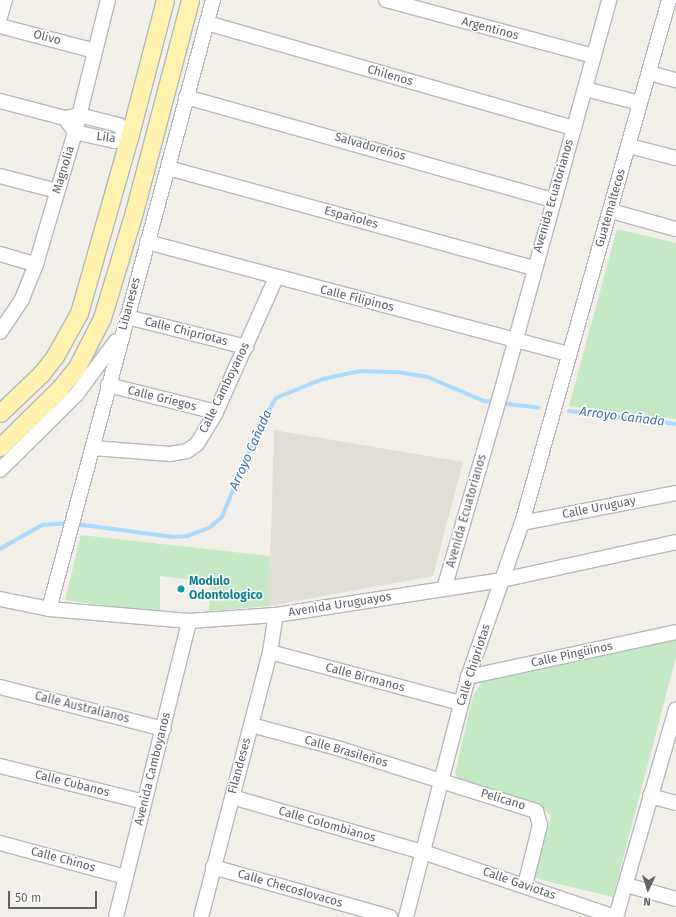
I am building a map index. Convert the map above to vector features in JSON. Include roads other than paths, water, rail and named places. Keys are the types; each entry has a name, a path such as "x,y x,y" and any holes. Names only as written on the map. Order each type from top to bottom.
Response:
{"main road":[{"path":"0,413 41,374 71,331 81,306 129,138 165,0"},
{"name":"Libaneses","path":"0,447 60,388 92,340 102,318 134,212 190,0"},
{"path":"129,138 139,136 153,91 168,85"},
{"path":"129,138 136,149 124,194 127,207 134,212"}],"street":[{"path":"0,18 5,0"},
{"name":"Magnolia","path":"0,332 22,299 36,264 75,132 108,0"},
{"name":"Libaneses","path":"50,609 93,448 108,385 213,0"},
{"name":"Argentinos","path":"386,0 594,56"},
{"name":"Avenida Ecuatorianos","path":"444,589 516,340 534,268 609,0"},
{"path":"669,0 676,2"},
{"name":"Guatemaltecos","path":"553,416 568,354 611,211 669,0"},
{"name":"Chilenos","path":"206,23 574,128"},
{"name":"Olivo","path":"0,26 95,50"},
{"path":"649,73 676,80"},
{"path":"585,89 640,103"},
{"name":"Salvadoreños","path":"186,97 553,200"},
{"name":"Lila","path":"0,101 65,118 79,115 119,125 129,138 114,141 75,132"},
{"path":"65,118 75,132"},
{"path":"629,146 676,158"},
{"name":"Españoles","path":"168,168 534,268"},
{"path":"0,176 57,191"},
{"path":"611,211 676,228"},
{"name":"Calle Filipinos","path":"147,242 276,278 568,354"},
{"path":"0,254 36,264"},
{"name":"Calle Camboyanos","path":"93,448 170,454 187,451 198,444 216,412 276,278"},
{"path":"0,470 76,394 125,324"},
{"name":"Calle Chipriotas","path":"125,324 246,347"},
{"name":"Calle Griegos","path":"108,385 216,412"},
{"name":"Calle Chipriotas","path":"406,917 468,677 522,524 553,416"},
{"name":"Calle Uruguay","path":"522,524 676,493"},
{"name":"Avenida Uruguayos","path":"0,599 50,609 189,621 276,615 502,580 676,542"},
{"name":"Filandeses","path":"201,917 270,652 276,615"},
{"name":"Avenida Camboyanos","path":"117,917 125,877 164,728 189,621"},
{"name":"Calle Pingüinos","path":"468,677 676,632"},
{"name":"Calle Birmanos","path":"270,652 461,703"},
{"name":"Calle Australianos","path":"0,687 164,728"},
{"path":"616,917 676,708"},
{"name":"Calle Brasileños","path":"251,725 337,748 441,781"},
{"name":"Calle Cubanos","path":"0,766 144,802"},
{"name":"Pelicano","path":"441,781 536,811 540,825 525,885"},
{"path":"650,796 676,803"},
{"name":"Calle Colombianos","path":"232,797 423,852"},
{"name":"Calle Chinos","path":"0,843 125,877"},
{"name":"Calle Gaviotas","path":"423,852 525,885 616,917"},
{"name":"Calle Checoslovacos","path":"213,867 390,917"},
{"path":"626,885 676,899"}],"waterway":[{"name":"Arroyo Cañada","path":"76,524 173,537 188,536 209,528 222,517 260,425 276,398 323,379 360,371 397,372 428,377 484,401 495,402"},
{"name":"Arroyo Cañada","path":"501,403 539,408"},
{"name":"Arroyo Cañada","path":"569,411 676,424"},
{"name":"Arroyo Cañada","path":"0,549 42,525 70,523"}],"place":[{"name":"Modulo Odontologico","path":"181,589"}]}
